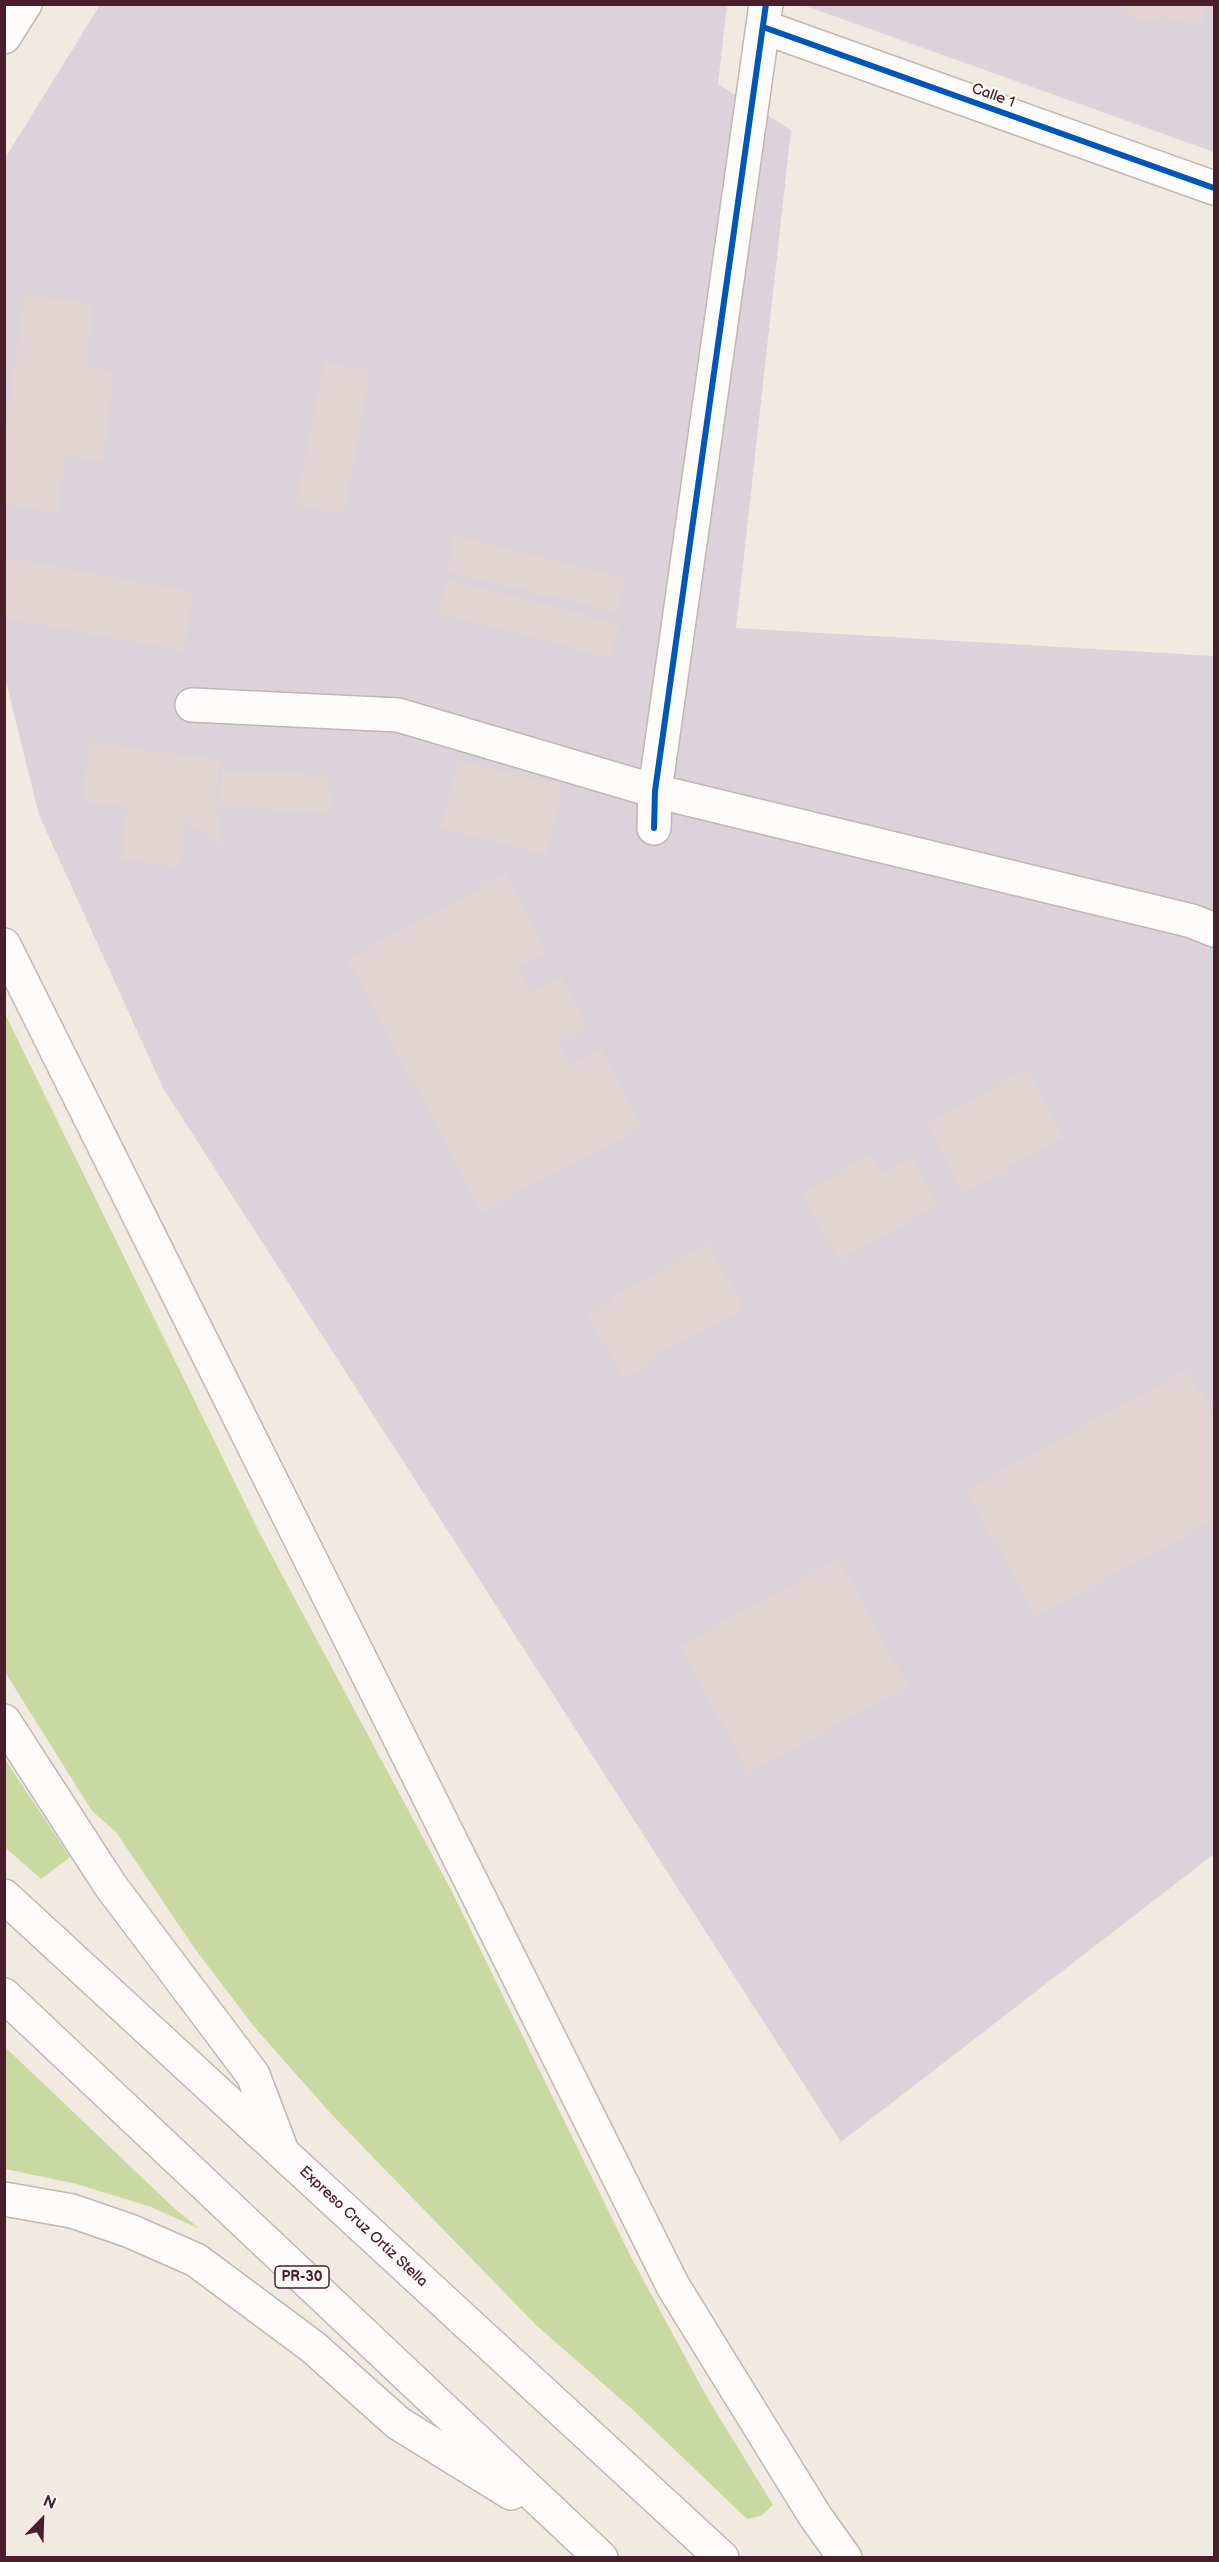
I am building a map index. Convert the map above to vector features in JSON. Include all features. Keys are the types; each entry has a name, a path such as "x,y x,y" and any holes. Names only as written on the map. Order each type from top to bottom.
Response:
{"main road":[{"path":"4,37 25,4"},
{"path":"654,828 655,791 765,16"},
{"name":"Calle 1","path":"765,16 1215,188"},
{"path":"192,705 398,715 655,791 1192,921 1215,930"},
{"path":"4,945 673,2286 815,2516 845,2558"},
{"path":"4,1721 110,1885 253,2075 283,2153"},
{"name":"Expreso Cruz Ortiz Stella","path":"4,1896 722,2558"},
{"name":"PR-30","path":"4,1995 601,2558"},
{"path":"4,2199 72,2211 130,2231 196,2260 313,2347 398,2423 570,2529"}],"shaded area":[{"path":"100,5 727,5 718,84 791,130 736,628 1214,656 1214,1854 841,2142 163,1088 39,815 5,678 4,160"},
{"path":"803,5 1214,5 1214,152"}],"green space":[{"path":"5,1014 258,1530 451,1890 632,2259 708,2399 773,2505 761,2516 747,2519 632,2409 536,2325 333,2116 256,2029 195,1949 116,1832 92,1811 5,1672"},
{"path":"4,1758 70,1857 41,1879 5,1847"},
{"path":"5,2047 175,2209 200,2229 151,2207 77,2184 5,2169"}],"building":[{"path":"1114,4 1206,4 1201,27 1160,16 1158,23 1126,16 1127,9"},
{"path":"24,295 94,304 86,366 114,371 103,462 65,456 58,512 4,505 4,443"},
{"path":"324,362 371,371 344,514 296,505"},
{"path":"455,535 625,578 617,613 446,571"},
{"path":"4,557 194,592 183,651 4,618"},
{"path":"447,579 619,624 610,658 437,613"},
{"path":"90,742 220,760 215,796 223,848 187,821 180,868 121,859 127,807 82,801"},
{"path":"458,760 563,786 546,855 441,828"},
{"path":"223,771 329,775 331,813 218,807"},
{"path":"506,874 548,953 518,968 531,992 560,976 587,1027 558,1041 570,1064 600,1048 642,1127 482,1212 347,959"},
{"path":"1027,1069 1064,1138 964,1192 926,1124"},
{"path":"871,1155 882,1174 912,1156 939,1205 839,1261 802,1193"},
{"path":"709,1244 744,1309 647,1361 649,1366 623,1380 588,1315 613,1300 611,1297"},
{"path":"1188,1369 1214,1417 1214,1520 1036,1617 966,1490"},
{"path":"839,1559 908,1686 749,1773 679,1646"}],"cycle path":[{"path":"654,828 655,791 766,4"},
{"path":"763,27 1214,188"}]}
